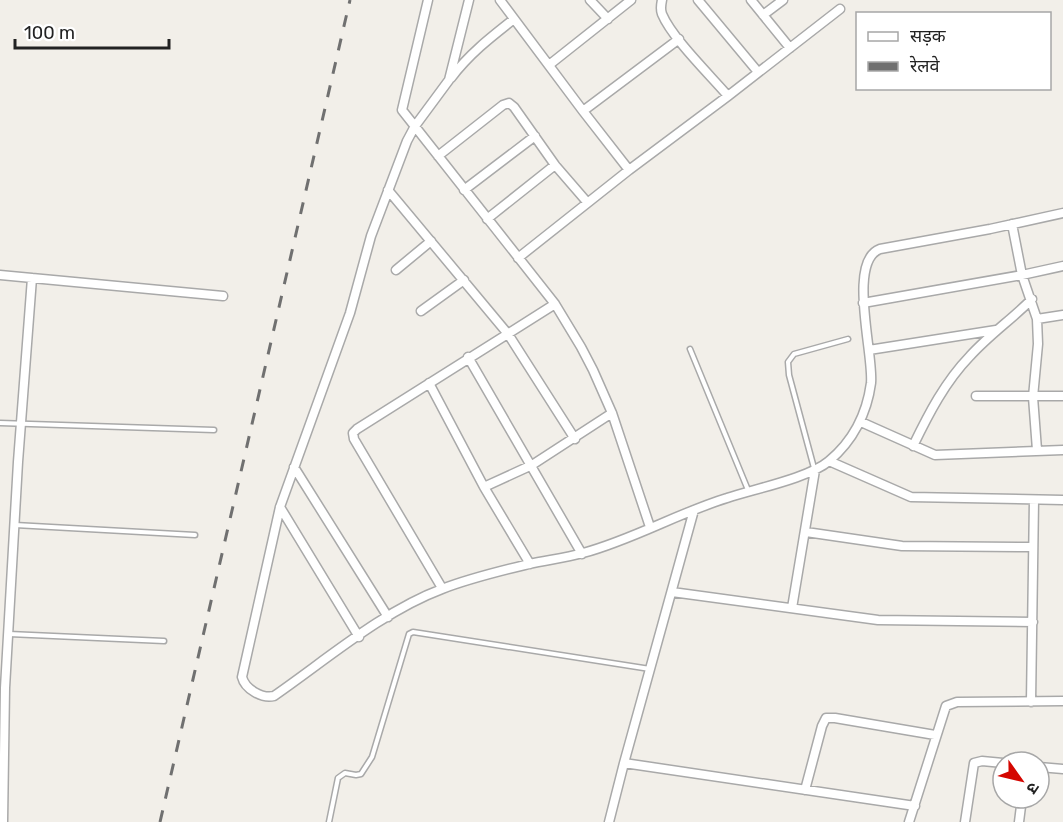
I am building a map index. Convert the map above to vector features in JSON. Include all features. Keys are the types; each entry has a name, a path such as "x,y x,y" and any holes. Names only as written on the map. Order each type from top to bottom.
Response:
{"street":[{"path":"428,0 402,105 404,114 555,304 593,370 612,413 650,527"},
{"path":"449,80 468,0"},
{"path":"590,0 608,19"},
{"path":"549,65 631,0"},
{"path":"662,0 660,11 679,39 728,96"},
{"path":"698,0 759,72"},
{"path":"751,0 790,48"},
{"path":"764,15 783,0"},
{"path":"502,1 629,170"},
{"path":"518,258 587,202 840,9"},
{"path":"514,19 482,44 462,64 415,126 388,190 371,236 350,313 280,507 243,673 244,684 259,694 271,698 388,616 442,588 530,564 582,554 694,510 815,471 829,461 861,422 871,381 863,303 868,260 873,252 1063,213"},
{"path":"583,111 679,39"},
{"path":"438,156 509,103 555,165 587,202"},
{"path":"464,190 535,136"},
{"path":"487,219 555,165"},
{"path":"388,190 508,334 575,439"},
{"path":"1012,224 1022,275 1037,319 1038,344 1034,397 1037,450"},
{"path":"396,270 431,242"},
{"path":"863,303 1063,266"},
{"path":"0,275 224,296"},
{"path":"3,822 5,688 32,278"},
{"path":"421,311 464,280"},
{"path":"913,446 943,390 969,356 1032,299"},
{"path":"442,588 353,436 357,429 555,304"},
{"path":"1037,319 1063,315"},
{"path":"869,350 997,330"},
{"path":"468,357 582,554"},
{"path":"429,383 484,488 530,564"},
{"path":"976,396 1063,396"},
{"path":"484,488 532,465 612,413"},
{"path":"861,422 913,446 941,455 1063,450"},
{"path":"829,461 911,497 1063,500"},
{"path":"294,467 388,616"},
{"path":"792,608 815,471"},
{"path":"1031,702 1034,500"},
{"path":"280,507 358,637"},
{"path":"609,822 694,510"},
{"path":"806,532 902,546 1032,547"},
{"path":"672,592 878,620 1033,622"},
{"path":"909,822 935,735 944,710 951,703 1063,701"},
{"path":"805,790 826,718 935,735"},
{"path":"965,822 974,764 982,761 991,762"},
{"path":"624,763 915,806"}],"lane":[{"path":"815,471 789,375 788,362 794,354 848,339"},
{"path":"690,349 749,491"},
{"path":"0,423 214,430"},
{"path":"14,525 195,535"},
{"path":"329,822 338,778 345,773 361,774 372,757 409,634 413,632 651,669"},
{"path":"8,634 165,641"}],"railway":[{"path":"160,822 350,0"}]}
